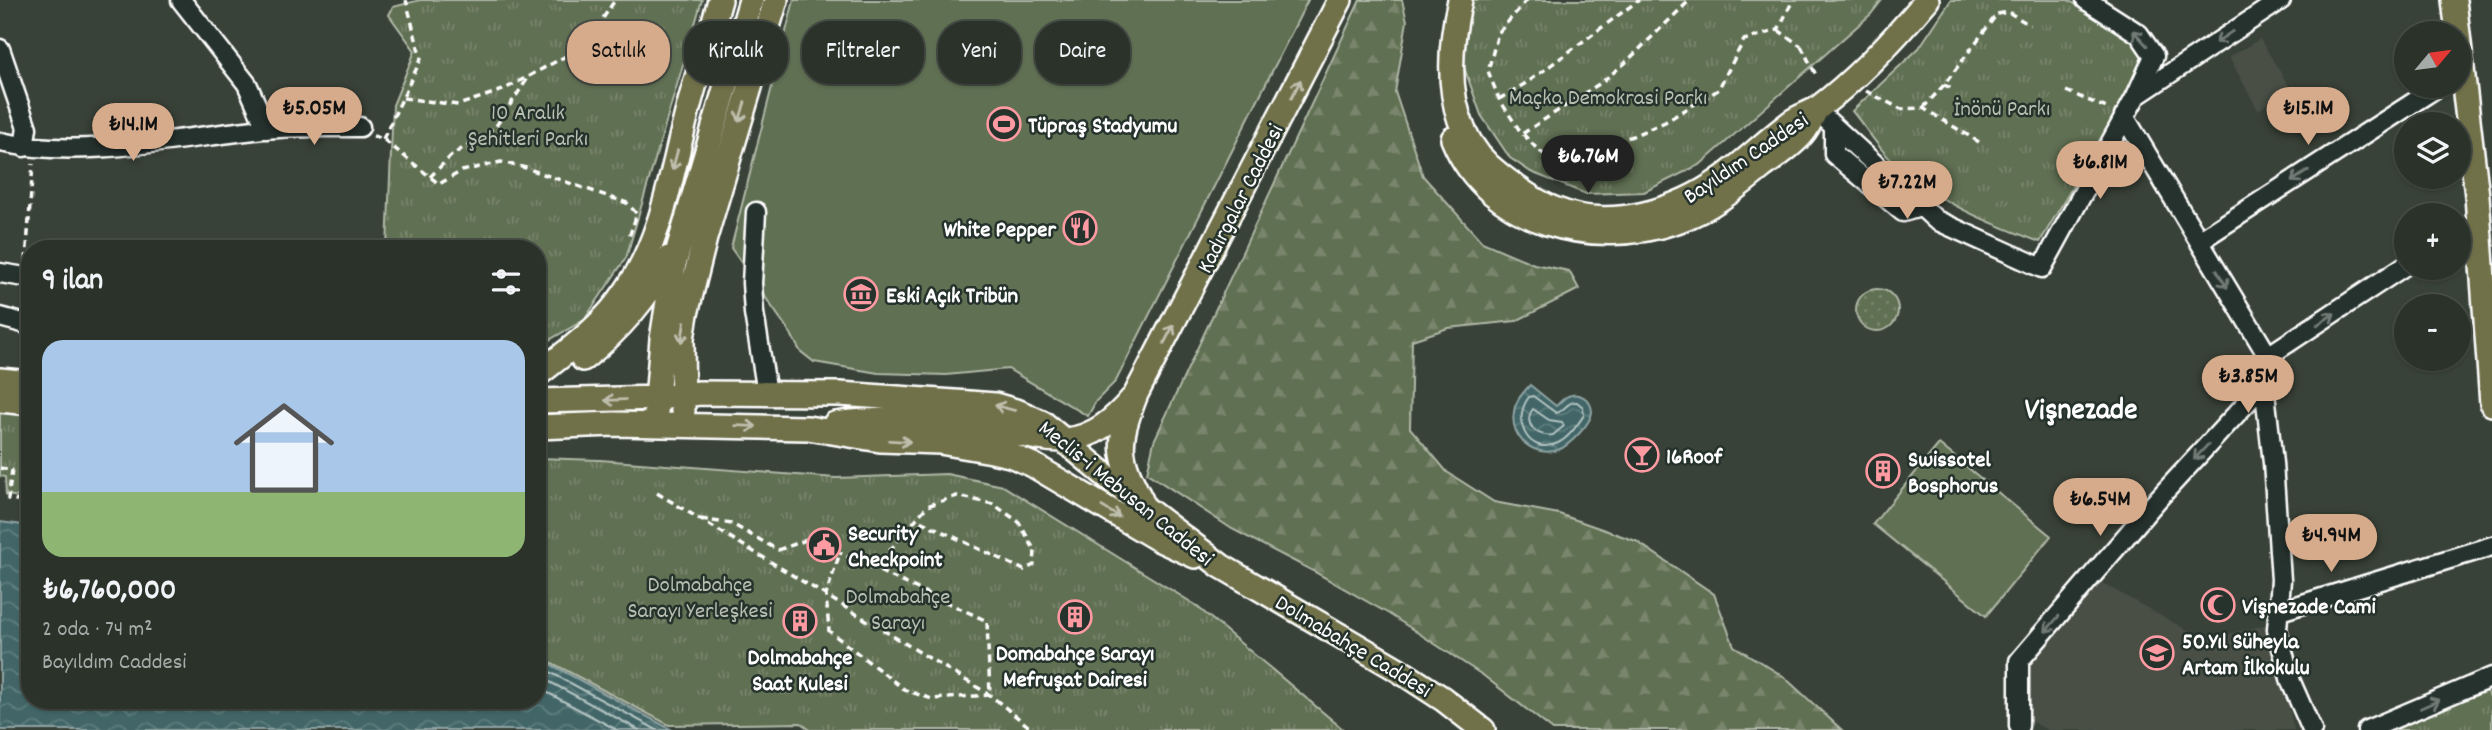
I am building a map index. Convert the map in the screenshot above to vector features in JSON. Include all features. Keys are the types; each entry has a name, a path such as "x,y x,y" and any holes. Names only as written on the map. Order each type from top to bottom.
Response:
{"main road":[{"path":"546,370 591,333 626,291 642,265 654,235 720,0"},
{"path":"654,425 659,398 664,327 674,264 751,0"},
{"path":"683,424 681,339 692,290 776,0"},
{"name":"Kadırgalar Caddesi","path":"1146,509 1123,461 1121,450 1127,419 1136,394 1340,0"},
{"name":"Bayıldım Caddesi","path":"1447,0 1437,49 1438,84 1444,117 1455,145 1473,175 1510,206 1560,229 1582,233 1633,231 1676,222 1722,200 1803,134 1816,110"},
{"name":"Bayıldım Caddesi","path":"1460,0 1452,36 1450,77 1455,108 1467,138 1488,167 1524,194 1554,209 1604,219 1649,213 1681,202 1723,178 1793,120 1816,110 1927,0"},
{"path":"2454,0 2456,21"},
{"path":"2466,98 2485,195 2471,226"},
{"path":"546,374 578,363 621,326 652,286 682,234"},
{"path":"2471,243 2491,374 2492,404"},
{"path":"0,380 21,382"},
{"name":"Meclis-i Mebusan Caddesi","path":"546,401 683,397 700,393 767,393 892,397 995,405 1043,423 1146,509 1221,566"},
{"name":"Kadırgalar Caddesi","path":"1065,440 1107,425 1136,394"},
{"path":"0,400 21,402"},
{"path":"808,428 867,421 935,422 975,425 1065,440"},
{"name":"Meclis-i Mebusan Caddesi","path":"546,427 683,424 808,428 880,440 940,442 1010,455 1055,477 1158,539 1221,566"},
{"name":"Dolmabahçe Caddesi","path":"1221,566 1397,669 1443,699 1483,730"}],"street":[{"path":"181,0 247,84 267,129"},
{"path":"1816,110 1936,220 2042,268 2136,96 2154,56 2139,34 2086,0"},
{"path":"2136,96 2254,7 2281,0"},
{"path":"0,49 27,128 29,147"},
{"path":"2199,241 2420,98"},
{"path":"2124,116 2268,356 2264,384 2273,463 2281,580 2277,629 2291,682 2312,730"},
{"path":"0,142 66,149 267,129 359,127"},
{"path":"757,212 752,283 767,393"},
{"path":"0,273 21,276"},
{"path":"2268,356 2394,273"},
{"path":"0,317 21,323"},
{"path":"2018,729 2020,661 2158,499 2264,384"},
{"path":"2280,611 2492,546"},
{"path":"2367,730 2492,677"}],"path":[{"path":"406,0 421,59 383,139 439,184 462,171 501,162 627,202 637,214 627,244"},
{"path":"402,98 458,105 503,90 566,56 594,32 615,0"},
{"path":"1527,0 1498,33 1488,71 1499,99 1523,134 1538,150 1556,163 1665,122 1718,90 1744,40 1777,30 1793,0"},
{"path":"1499,99 1528,82 1639,0"},
{"path":"1523,134 1599,84 1624,64 1690,0"},
{"path":"1923,108 1944,85 1997,14 2008,12 2030,25"},
{"path":"1777,30 1801,46 1816,75"},
{"path":"430,177 451,156 496,126 529,76"},
{"path":"1848,81 1901,110 1923,108 1979,142"},
{"path":"1944,85 1954,89"},
{"path":"2066,91 2124,116"},
{"path":"25,240 29,147"},
{"path":"0,468 12,470 8,499 21,501"},
{"path":"657,493 990,695 1032,730"},
{"path":"874,569 916,519 927,506 957,496 993,504 1019,522 1035,551 1034,565 1024,570 916,519"},
{"path":"701,519 732,524 778,550 809,539 987,621 990,695"},
{"path":"840,553 826,595 829,631 905,690 932,699 990,695"}],"shaded area":[{"path":"2260,39 2290,88 2258,110 2229,57"},
{"name":"50.Yıl Süheyla Artam İlkokulu","path":"2098,581 2205,640 2269,624 2294,730 2048,730 2028,720 2026,666"}],"green space":[{"name":"10 Aralık Şehitleri Parkı","path":"420,0 702,0 696,21 684,21 684,61 626,258 584,320 546,342 546,240 387,240 393,105 415,51 389,15 393,7"},
{"name":"Tüpraş Stadyumu","path":"794,0 1308,0 1116,381 1096,401 1088,416 1008,369 946,375 878,373 814,362 800,351 731,248 773,84 788,84 788,24"},
{"path":"1360,0 1402,0 1407,21 1395,92 1423,176 1482,242 1534,264 1569,271 1579,289 1516,321 1448,328 1412,340 1410,428 1447,472 1494,502 1559,514 1636,541 1714,594 1734,646 1783,676 1842,730 1553,730 1484,676 1389,614 1232,529 1147,473 1154,441"},
{"name":"Maçka Demokrasi Parkı","path":"1472,0 1882,0 1871,14 1701,164 1644,192 1586,194 1531,172 1510,158 1481,115 1463,64 1465,22"},
{"name":"İnönü Parkı","path":"1951,0 2068,0 2141,43 2142,66 2132,86 2040,242 1968,212 1933,193 1887,156 1852,111 1919,48"},
{"path":"1877,289 1892,295 1898,310 1892,325 1877,331 1862,325 1856,310 1862,295"},
{"path":"0,411 21,414 21,497 6,495 5,477 0,476"},
{"path":"1939,444 2051,536 1986,616 1873,524"},
{"name":"Dolmabahçe Sarayı","path":"546,458 836,478 947,474 1003,486 1194,604 1344,730 810,730 801,723 669,725 546,660"},
{"path":"2487,691 2492,700 2492,730 2380,730"}],"water":[{"path":"1530,385 1556,406 1566,397 1580,395 1591,407 1591,416 1584,428 1563,448 1549,452 1532,448 1515,430 1515,408"},
{"path":"0,522 21,525 21,709 546,709 546,662 672,730 0,730"}],"place":[{"name":"Tüpraş Stadyumu","path":"1004,124"},
{"name":"White Pepper","path":"1080,228"},
{"name":"Eski Açık Tribün","path":"861,294"},
{"name":"16Roof","path":"1642,455"},
{"name":"Swissotel Bosphorus","path":"1883,471"},
{"name":"Security Checkpoint","path":"824,545"},
{"name":"Vişnezade Cami","path":"2218,605"},
{"name":"Domabahçe Sarayı Mefruşat Dairesi","path":"1075,617"},
{"name":"Dolmabahçe Saat Kulesi","path":"800,621"},
{"name":"50.Yıl Süheyla Artam İlkokulu","path":"2157,653"}],"district":[{"name":"Vişnezade","path":"2081,408"}],"park label":[{"name":"Dolmabahçe Sarayı Yerleşkesi","path":"700,596"}]}
